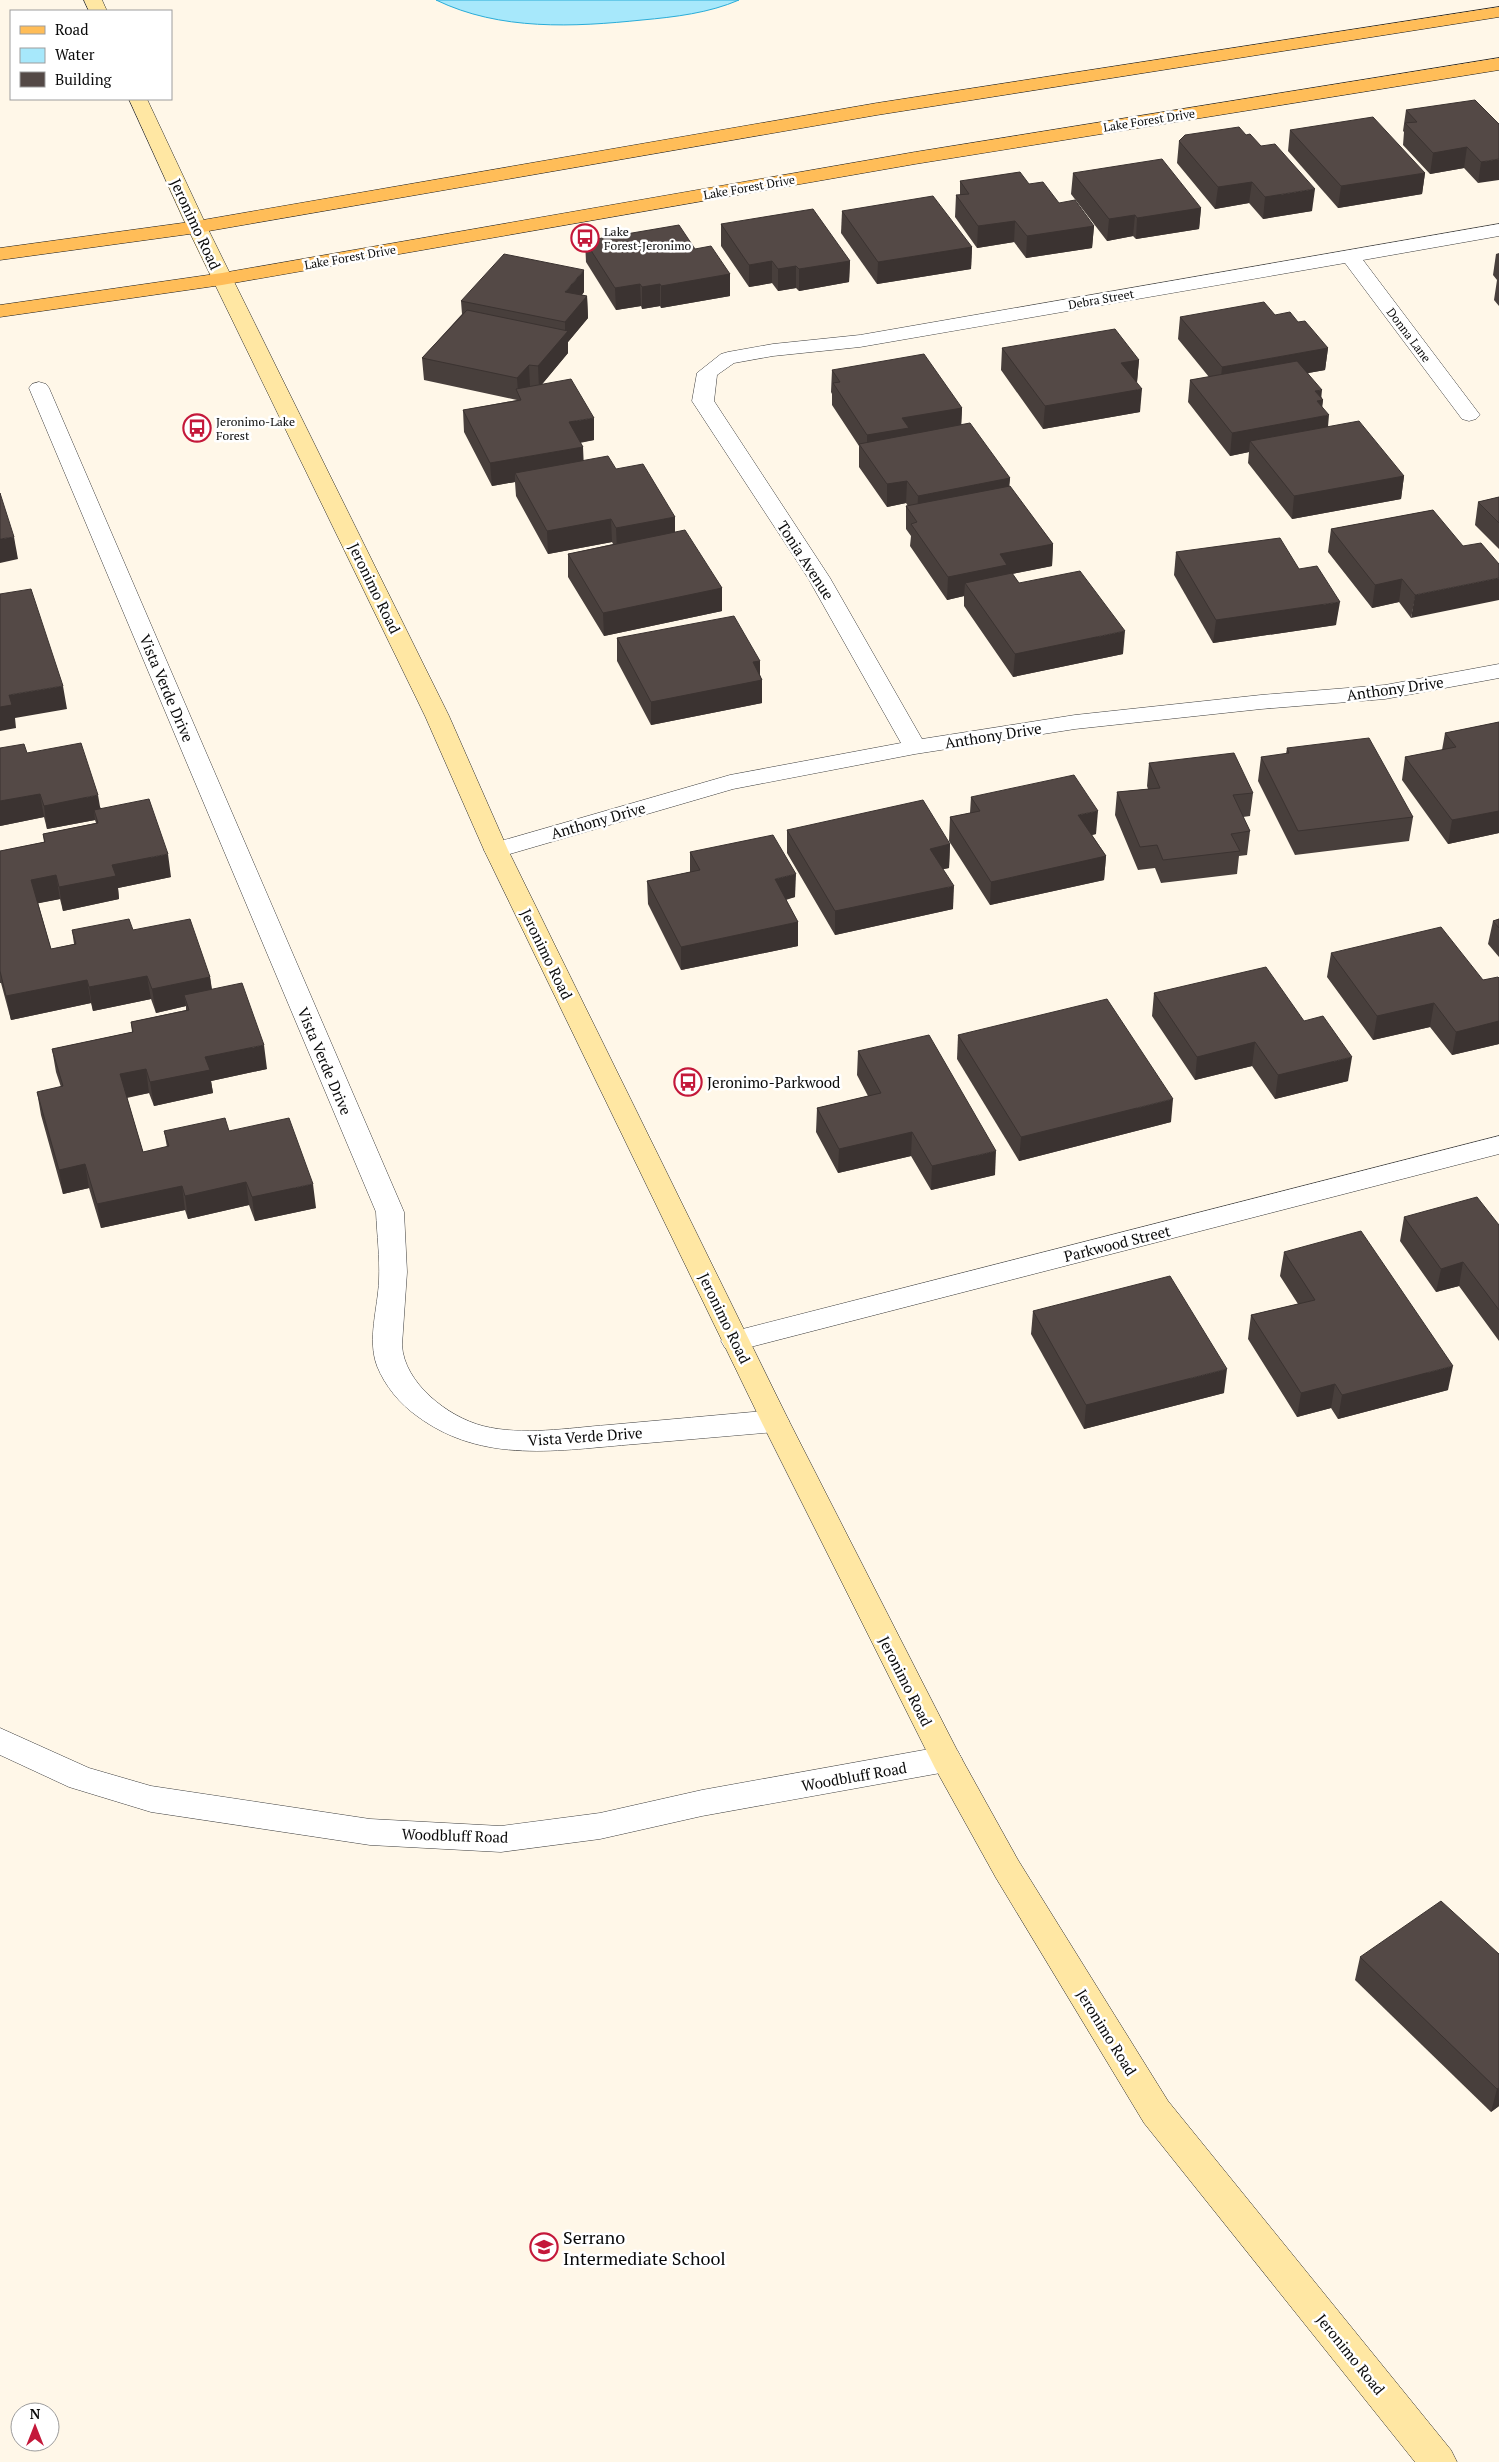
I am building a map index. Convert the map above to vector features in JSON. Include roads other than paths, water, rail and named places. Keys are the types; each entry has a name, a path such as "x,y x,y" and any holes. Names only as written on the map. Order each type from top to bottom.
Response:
{"main road":[{"path":"0,254 196,227 877,109 1499,12"},
{"name":"Lake Forest Drive","path":"0,311 222,279 915,158 1499,64"},
{"name":"Jeronimo Road","path":"138,100 196,227 433,708 496,850 735,1341 946,1759 1007,1869 1156,2112 1438,2462"}],"street":[{"name":"Debra Street","path":"707,374 728,358 773,350 860,341 1499,230"},
{"name":"Donna Lane","path":"1350,256 1469,415"},
{"name":"Tonia Avenue","path":"707,374 704,401 722,433 819,578 915,747"},
{"name":"Vista Verde Drive","path":"39,388 390,1212 393,1278 388,1354 401,1384 420,1403 448,1424 480,1436 528,1441 775,1422"},
{"name":"Anthony Drive","path":"496,850 730,782 915,747 1075,722 1261,702 1386,692 1499,671"},
{"name":"Parkwood Street","path":"735,1341 1499,1145"},
{"name":"Woodbluff Road","path":"0,1740 80,1778 151,1799 370,1832 501,1839 600,1826 702,1803 946,1759"}],"water":[{"path":"436,0 739,0 716,8 679,16 564,25 511,22 460,10"}],"place":[{"name":"Lake Forest-Jeronimo","path":"585,238"},
{"name":"Jeronimo-Lake Forest","path":"197,428"},
{"name":"Jeronimo-Parkwood","path":"688,1082"},
{"name":"Serrano Intermediate School","path":"544,2247"}]}
